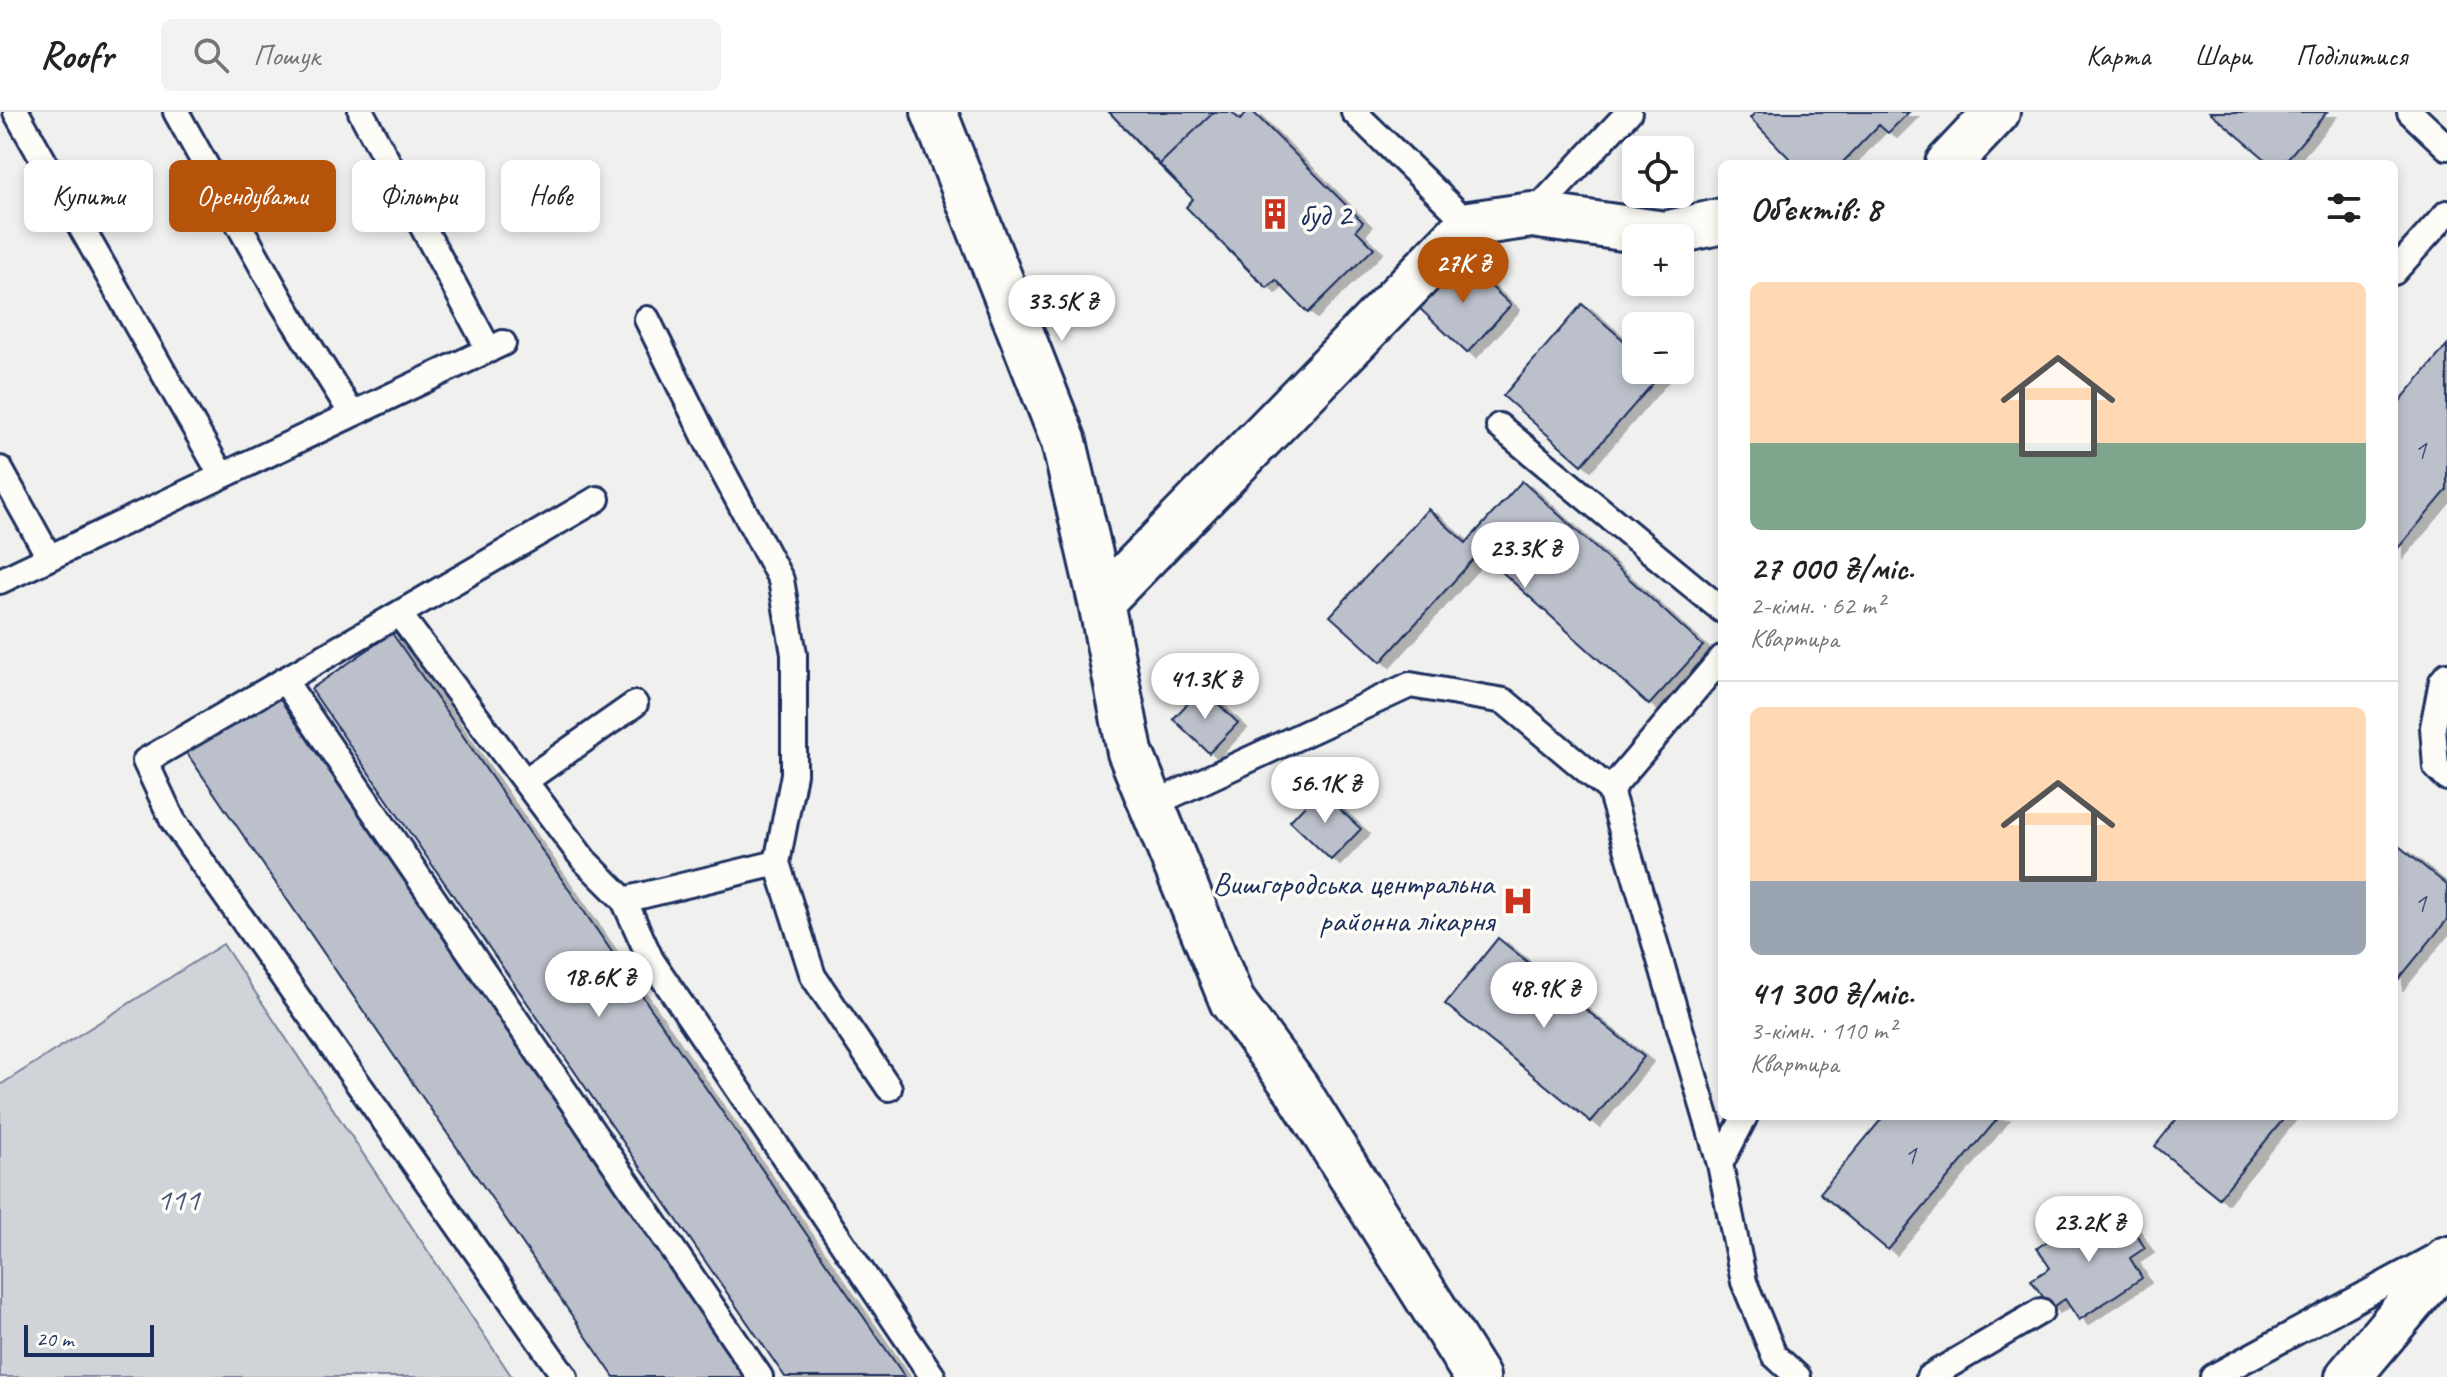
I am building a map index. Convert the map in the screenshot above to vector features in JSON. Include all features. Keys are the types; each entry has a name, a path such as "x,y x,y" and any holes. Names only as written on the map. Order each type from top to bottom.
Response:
{"street":[{"path":"934,112 1064,442 1101,602 1130,752 1232,1001 1296,1088 1477,1377"},
{"path":"1952,160 1997,112"},
{"path":"1101,602 1469,224 1532,215 1665,234 1718,222"},
{"path":"2348,1377 2447,1259"}],"lane":[{"path":"16,112 222,476"},
{"path":"176,112 282,302 352,414"},
{"path":"0,581 496,346 361,112"},
{"path":"1354,112 1469,224"},
{"path":"1532,215 1629,112"},
{"path":"2410,112 2447,147"},
{"path":"2398,268 2447,213"},
{"path":"647,319 712,451 781,580 794,654 794,774 777,863 813,976 889,1088"},
{"path":"1499,426 1718,607"},
{"path":"0,469 49,557"},
{"path":"565,1377 173,821 145,761 597,499"},
{"path":"399,614 584,860 624,900 651,960 933,1377"},
{"path":"1610,790 1718,663"},
{"path":"2447,675 2442,681 2433,727 2436,767 2447,778"},
{"path":"284,680 760,1377"},
{"path":"1151,805 1410,685 1504,701 1610,790 1720,1164 1744,1282 1774,1355 1798,1377"},
{"path":"525,781 635,704"},
{"path":"624,900 777,863"},
{"path":"1720,1164 1743,1120"},
{"path":"2213,1377 2447,1250"},
{"path":"1929,1377 2041,1311"}],"green space":[{"name":"111","path":"223,944 512,1377 0,1377 0,1085"}],"building":[{"path":"1109,112 1214,112 1159,165"},
{"name":"буд 2","path":"1109,112 1232,112 1240,120 1247,112 1253,112 1363,222 1356,230 1374,248 1308,313 1276,280 1267,288 1255,277 1186,207 1193,199"},
{"name":"буд 2","path":"1214,112 1232,112 1240,120 1247,112 1253,112 1363,222 1356,230 1374,248 1308,313 1276,280 1267,288 1186,207 1193,199 1159,165"},
{"path":"1756,112 1909,112 1888,133 1879,125 1845,160 1791,160 1750,118"},
{"path":"1756,112 1909,112 1888,133 1879,125 1845,160 1791,160 1750,118"},
{"path":"2210,112 2327,112 2286,160 2266,160"},
{"path":"1459,257 1511,305 1467,353 1416,305"},
{"path":"1582,304 1622,339 1622,384 1652,384 1582,465 1503,396"},
{"path":"2447,345 2447,490 2398,548 2398,403"},
{"path":"1522,481 1703,646 1649,705 1480,552 1381,662 1330,616 1428,509 1466,543"},
{"path":"392,633 905,1377 785,1377 311,689"},
{"path":"1202,688 1238,723 1209,753 1173,719"},
{"path":"273,689 744,1377 614,1377 184,749"},
{"path":"1319,790 1361,829 1331,860 1290,821"},
{"path":"2400,847 2447,885 2447,920 2398,980"},
{"path":"1498,938 1644,1057 1591,1122 1445,1004"},
{"path":"1881,1120 1997,1120 1888,1250 1820,1193"},
{"path":"2176,1120 2283,1120 2219,1198 2155,1146"},
{"path":"2095,1210 2109,1230 2126,1219 2145,1248 2130,1258 2142,1278 2079,1320 2065,1299 2051,1308 2031,1280 2050,1268 2037,1248"}],"place":[{"name":"буд 2","path":"1275,214"},
{"name":"Вишгородська центральна районна лікарня","path":"1518,901"}]}
